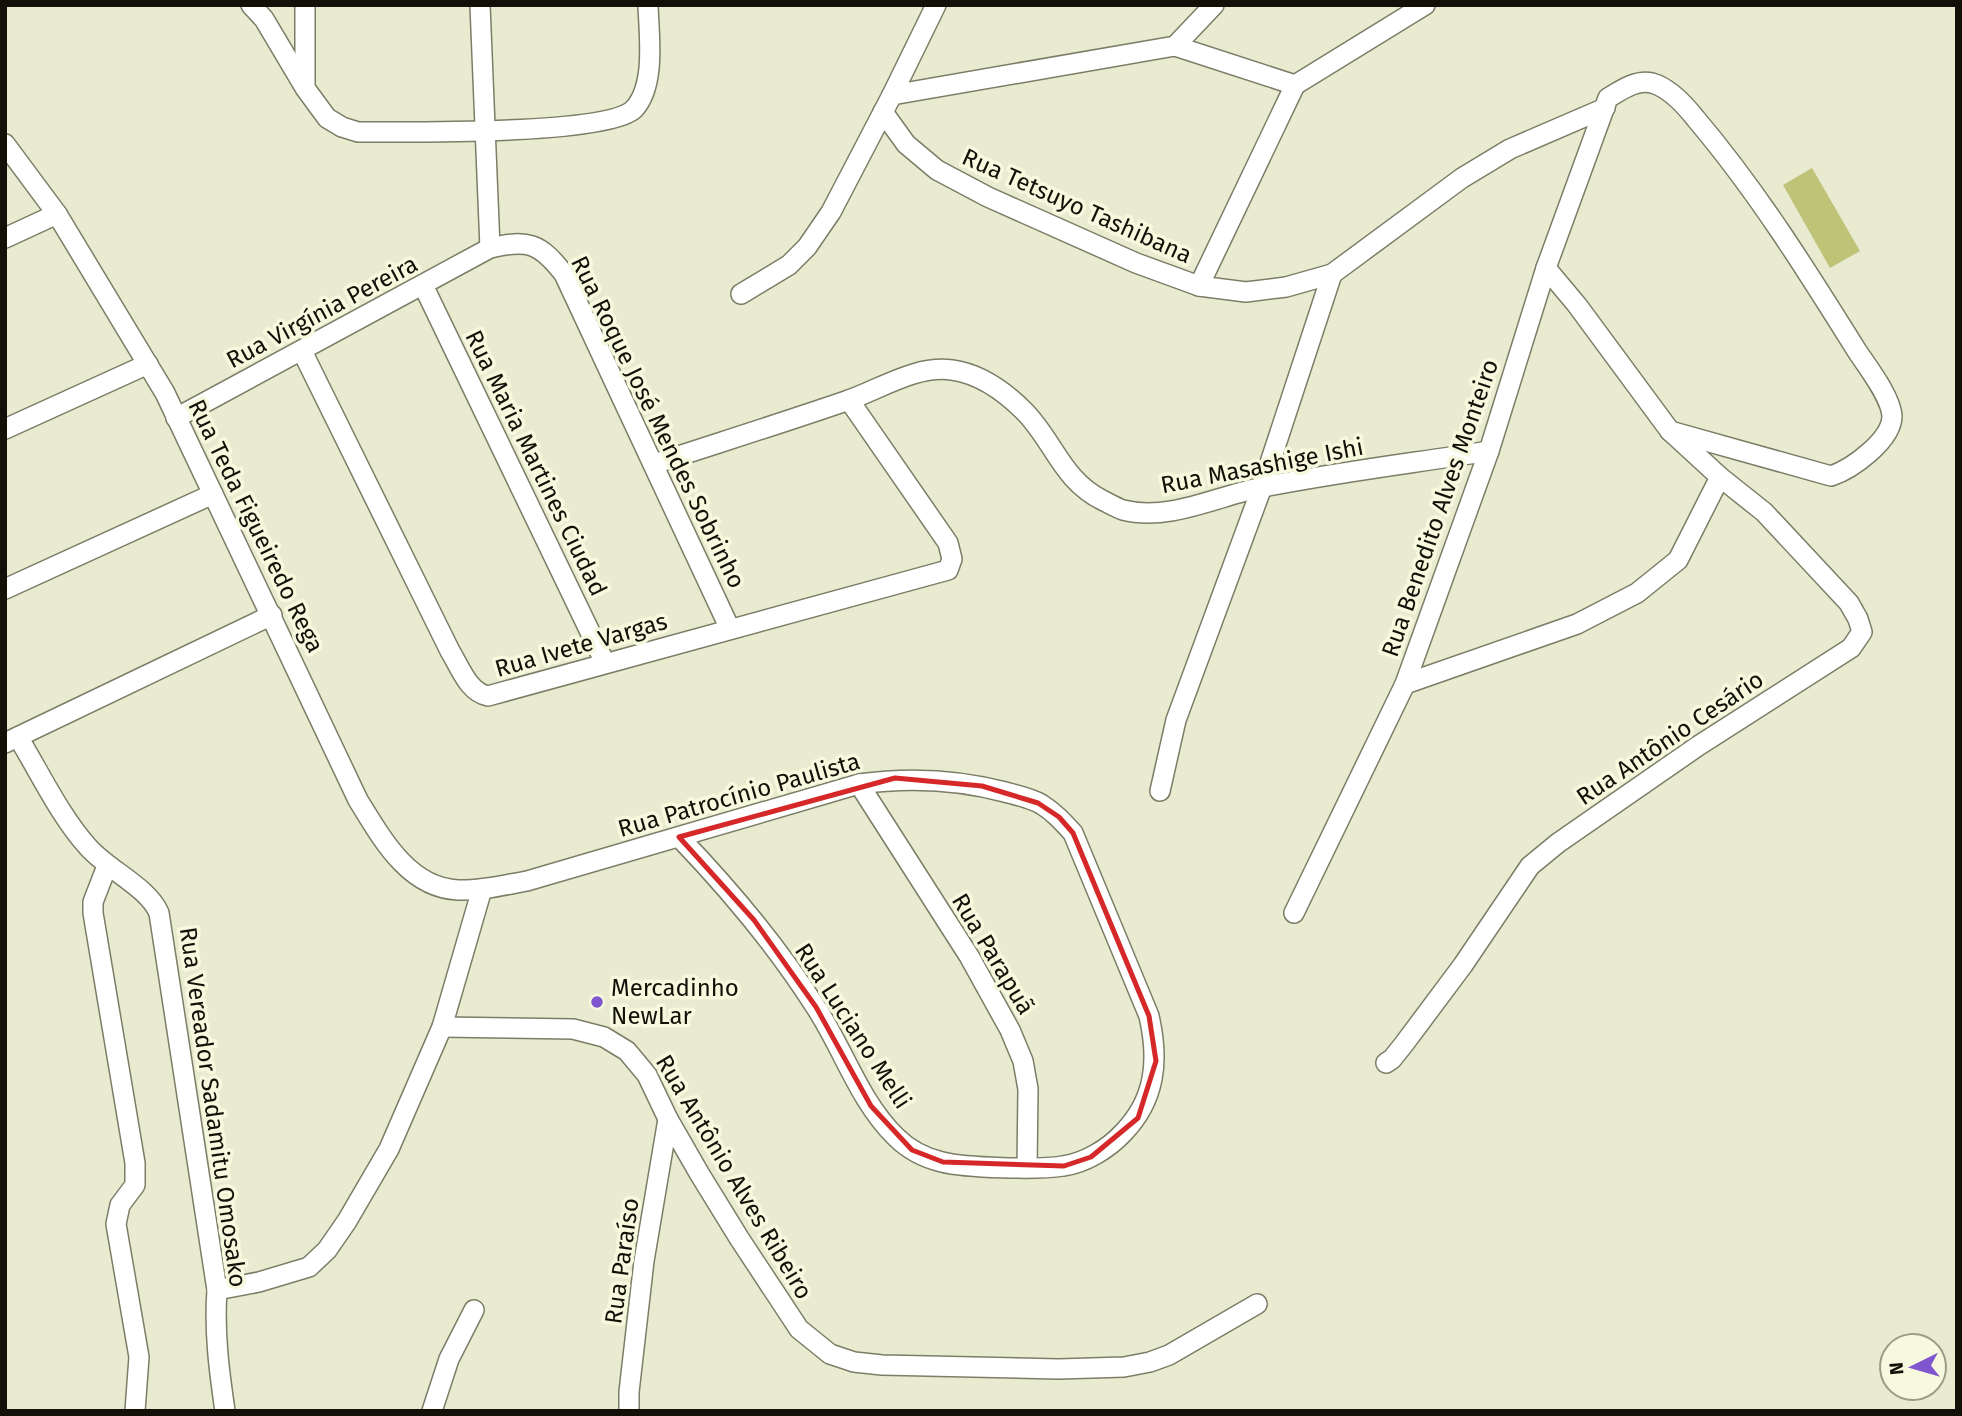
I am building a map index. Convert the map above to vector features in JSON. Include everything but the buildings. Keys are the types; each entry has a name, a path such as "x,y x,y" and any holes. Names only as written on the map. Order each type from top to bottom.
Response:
{"street":[{"path":"251,5 264,19 305,88 327,118 358,132 484,131 589,124 620,117 633,110 648,82 648,5"},
{"path":"305,5 305,88"},
{"path":"480,5 490,248"},
{"path":"741,294 789,265 807,247 831,212 936,5"},
{"path":"1175,46 1214,5"},
{"path":"1199,286 1295,85 1425,5"},
{"path":"888,104 1175,46 1295,85"},
{"path":"1605,108 1608,98 1633,84 1650,82 1672,94 1695,117 1786,241 1881,390 1892,413 1886,438 1844,471 1831,476 1670,431"},
{"name":"Rua Tetsuyo Tashibana","path":"888,104 906,144 937,170 988,197 1136,263 1199,286 1246,292 1286,287 1332,274 1462,178 1510,149 1605,108"},
{"name":"Rua Benedito Alves Monteiro","path":"1294,913 1405,684 1489,451 1546,268 1605,108"},
{"name":"Rua Teda Figueiredo Rega","path":"5,144 57,214 148,364 272,615 358,800 380,836 398,860 436,886 455,890 482,890"},
{"path":"5,238 57,214"},
{"name":"Rua Roque José Mendes Sobrinho","path":"490,248 528,243 540,248 558,267 654,464 730,629"},
{"name":"Rua Virgínia Pereira","path":"176,418 490,248"},
{"path":"1405,684 1577,624 1637,593 1678,560 1720,477 1670,431 1577,305 1546,268"},
{"path":"1160,791 1176,720 1262,487 1332,274"},
{"name":"Rua Maria Martines Ciudad","path":"423,285 605,663"},
{"name":"Rua Ivete Vargas","path":"302,352 450,651 472,688 488,696 948,570 952,559 948,543 849,400"},
{"path":"5,429 148,364"},
{"name":"Rua Masashige Ishi","path":"654,464 849,400 900,379 930,371 951,370 986,380 1008,395 1029,416 1061,465 1088,493 1123,510 1158,512 1262,487 1489,451"},
{"name":"Rua Antônio Cesário","path":"1386,1063 1404,1044 1463,965 1530,866 1558,842 1698,746 1852,648 1862,632 1849,603 1764,512 1720,477"},
{"path":"5,589 213,494"},
{"path":"12,740 272,615"},
{"name":"Rua Vereador Sadamitu Omosako","path":"12,740 87,846 107,866 156,905 162,925 218,1290 215,1317 225,1411"},
{"name":"Rua Patrocínio Paulista","path":"482,890 527,881 859,784 895,779 934,779 982,786 1038,803 1059,817 1073,833 1149,1016 1156,1061 1150,1087 1138,1118 1118,1139 1091,1157 1064,1166 1027,1167"},
{"name":"Rua Parapuã","path":"859,784 969,956 1010,1030 1023,1061 1028,1089 1027,1167"},
{"name":"Rua Luciano Melli","path":"679,837 754,920 816,1007 871,1105 895,1136 912,1150 943,1162 1027,1167"},
{"path":"107,866 96,894 93,914 135,1163 135,1185 120,1205 116,1224 139,1357 135,1411"},
{"path":"218,1290 259,1282 309,1267 327,1250 347,1221 389,1149 442,1027 482,890"},
{"name":"Rua Antônio Alves Ribeiro","path":"442,1027 573,1030 604,1037 627,1051 647,1075 668,1119 739,1238 799,1329 830,1354 854,1362 882,1365 1059,1369 1124,1367 1169,1355 1256,1304"},
{"name":"Rua Paraíso","path":"629,1411 644,1261 668,1119"},
{"path":"432,1411 449,1359 474,1310"}],"highlighted area":[{"path":"895,778 982,786 1038,803 1059,817 1073,833 1149,1016 1156,1061 1138,1118 1091,1157 1064,1166 943,1162 912,1150 871,1106 816,1007 754,920 679,837"}],"green space":[{"path":"1812,168 1860,251 1830,268 1783,185"}],"place":[{"name":"Mercadinho NewLar","path":"597,1002"}]}
